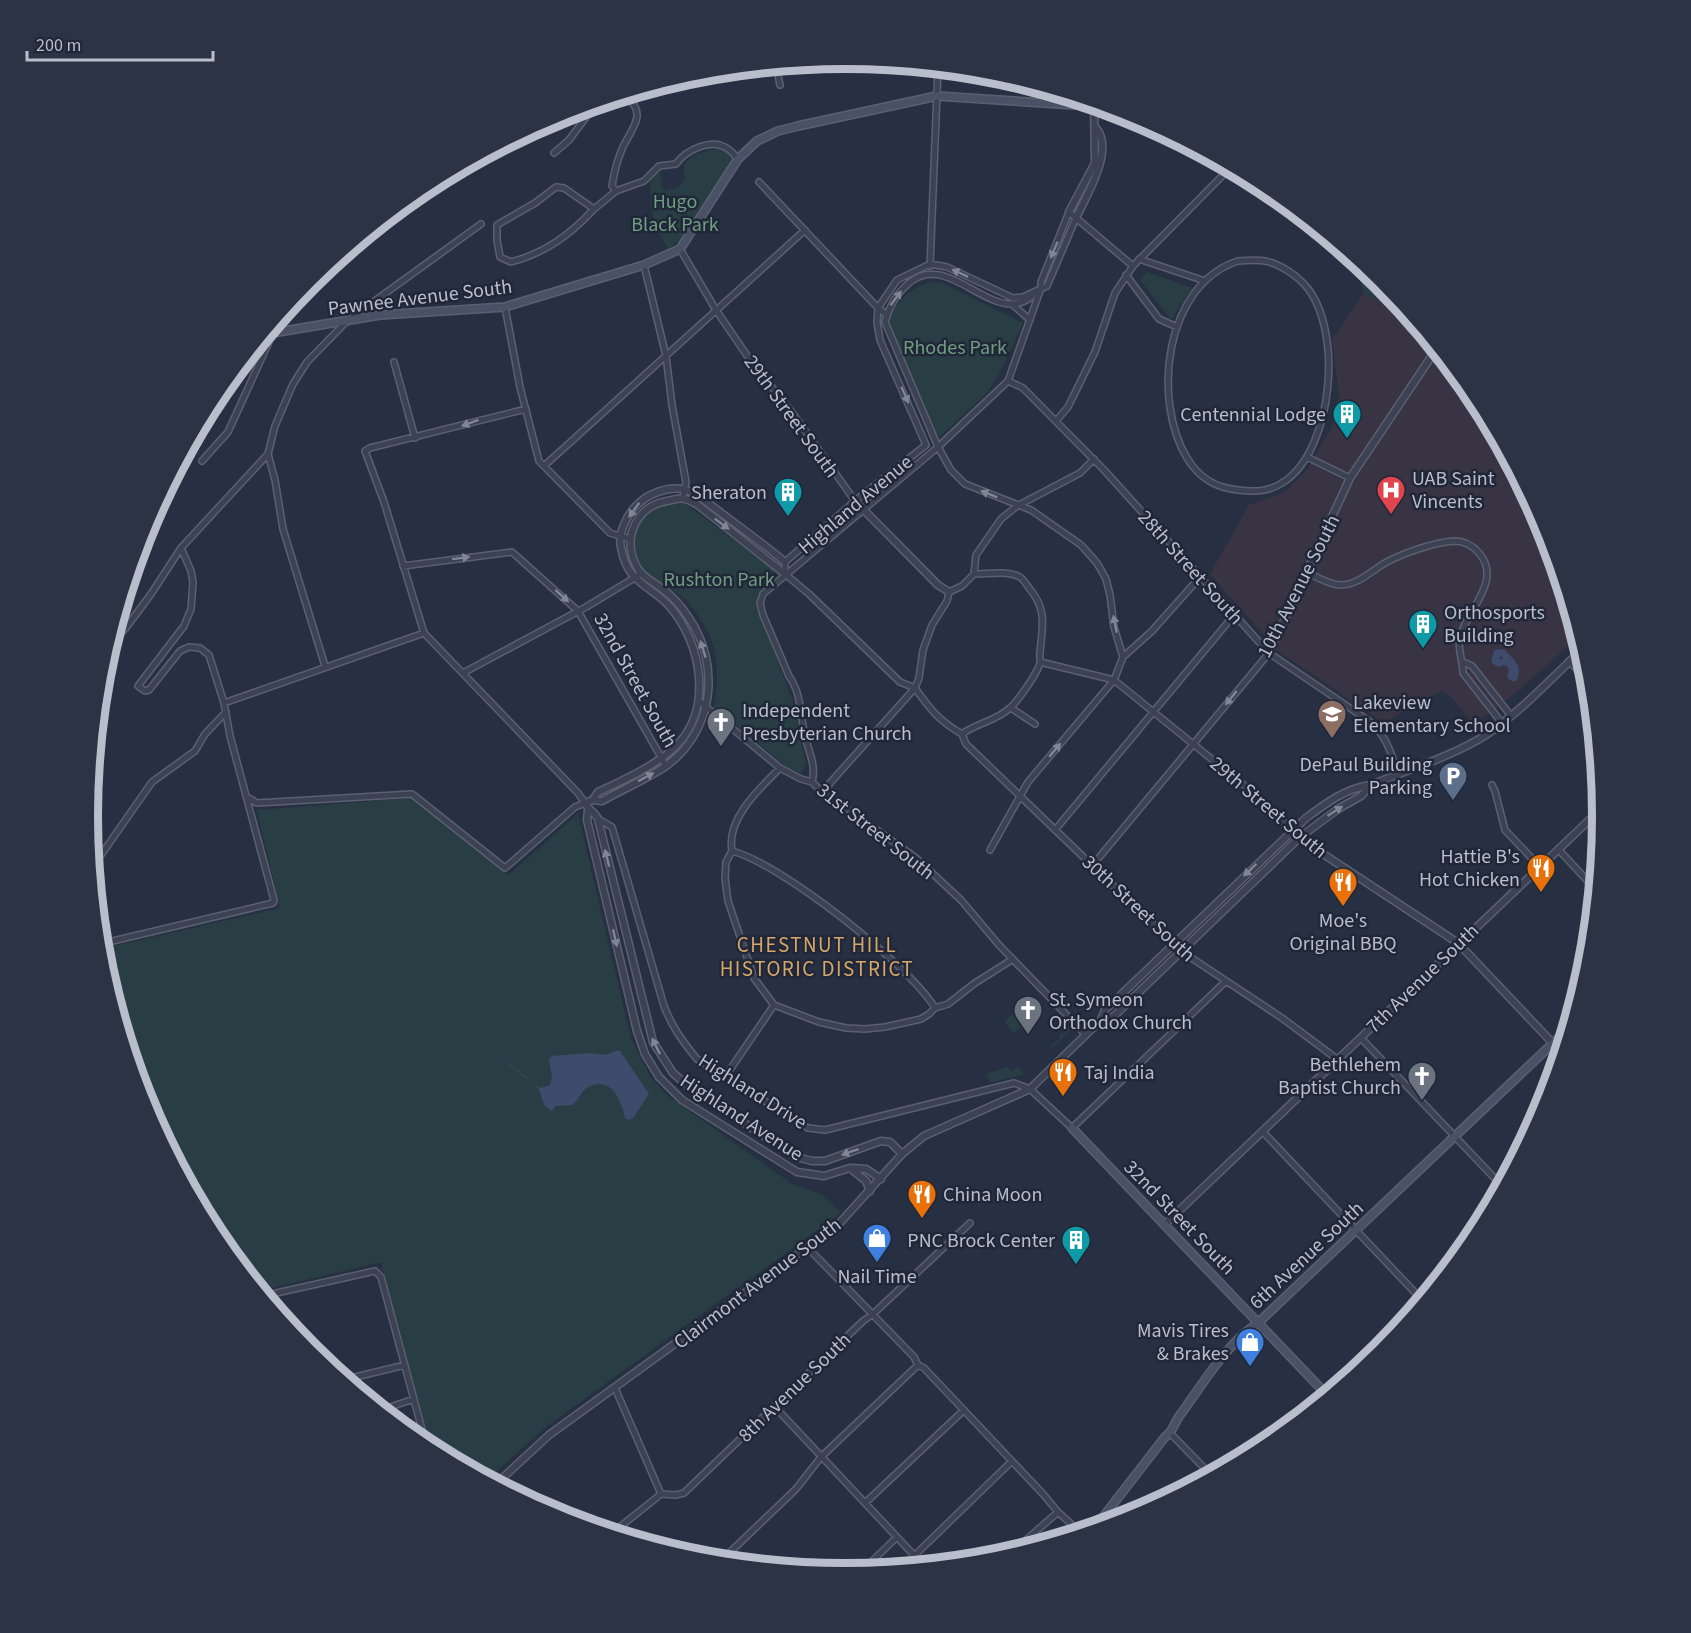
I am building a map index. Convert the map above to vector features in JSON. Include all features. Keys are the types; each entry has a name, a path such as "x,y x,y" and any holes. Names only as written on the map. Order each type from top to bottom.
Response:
{"main road":[{"path":"680,249 738,159 757,141 778,131 937,96 1073,105"},
{"name":"Pawnee Avenue South","path":"276,333 380,315 505,307 644,265 680,249"},
{"name":"6th Avenue South","path":"1102,1518 1165,1437 1171,1434 1176,1421 1226,1354 1247,1331 1357,1230 1454,1135 1559,1037"},
{"name":"32nd Street South","path":"1072,1128 1323,1391"}],"street":[{"path":"778,73 780,85"},
{"path":"931,274 938,75"},
{"path":"614,188 616,165 623,146 636,125 637,113 631,101"},
{"path":"1008,381 1041,288 1041,282 1070,212 1095,163 1093,133 1096,128 1096,113"},
{"path":"554,153 569,140 587,116"},
{"path":"878,308 897,280 930,264 947,267 1013,298 1023,297 1047,286 1098,172 1102,157 1100,133 1096,128"},
{"path":"594,209 564,188 556,187 536,203 497,225 496,240 500,257 511,262 528,258 553,245 577,228 614,188 644,181 659,165 676,164 680,158 695,148 707,144 726,147 738,159"},
{"path":"1056,421 1068,407 1095,352 1116,293 1126,275 1139,259 1225,173"},
{"path":"759,182 887,315"},
{"path":"1070,212 1133,266"},
{"path":"121,631 152,594 181,548 268,454 275,426 293,384 307,362 347,321 481,224"},
{"path":"544,466 805,230"},
{"name":"29th Street South","path":"680,249 716,310 748,357 794,415 855,501 938,585 949,592"},
{"path":"1139,259 1205,280"},
{"path":"1238,261 1265,261 1301,280 1321,310 1329,365 1323,421 1307,457 1294,474 1282,483 1256,492 1221,488 1212,484 1198,472 1179,441 1169,401 1168,381 1171,354 1178,327 1187,305 1205,280 1225,266 1238,261"},
{"path":"247,797 257,803 412,794 505,868 575,807 593,800 602,801 666,766 692,739 707,706 707,666 698,632 677,603 663,589 641,574 630,549 634,525 644,510 658,502 683,498 686,482 666,356 644,265"},
{"path":"1041,288 1030,299 1012,304 1000,302 943,275 931,274 914,278 904,287 889,307 885,322 938,447 951,470 965,484 1031,510 1081,545 1097,563 1106,579 1114,627 1123,657"},
{"path":"1126,275 1159,319 1178,327"},
{"path":"1012,304 1030,320"},
{"path":"505,307 539,461 610,533 630,539"},
{"name":"Highland Avenue","path":"685,490 706,502 785,562 855,501 926,444 880,340 877,322 878,308"},
{"path":"202,461 228,432 269,341"},
{"name":"10th Avenue South","path":"1092,866 1269,653 1350,478 1433,354"},
{"path":"394,362 415,438"},
{"name":"Highland Avenue","path":"683,498 698,505 785,574 938,447 1008,381"},
{"name":"28th Street South","path":"1008,381 1023,388 1094,459 1269,653 1375,726 1383,735 1399,774"},
{"path":"526,409 365,451 384,502 424,633 585,803"},
{"path":"926,444 938,447"},
{"path":"268,454 283,529 325,666"},
{"path":"1307,457 1350,478"},
{"path":"975,574 976,555 1002,519 1017,506 1080,473 1094,459"},
{"path":"593,800 598,792 661,758 677,746 688,730 699,701 697,662 685,628 670,607 634,579 623,557 620,536 634,508 645,498 657,492 685,490"},
{"path":"1307,572 1336,585 1348,584 1361,579 1391,560 1418,550 1456,541 1473,546 1484,559 1488,572 1486,584 1460,637 1462,673 1502,723"},
{"path":"109,942 273,903 274,900 224,702 209,655 200,648 189,647 180,651 149,690 145,691 138,686 183,626 191,609 193,582 181,548"},
{"name":"32nd Street South","path":"403,566 512,552 578,611 666,766"},
{"path":"785,562 785,574 763,594 760,603 801,707 804,730 815,771 812,782"},
{"path":"785,574 810,594 900,682 915,688 932,713 962,734 993,720 1011,708 1025,690 1040,662 1039,655 1044,630 1042,612 1036,596 1021,578 1003,573 975,574 962,586 949,592 947,601 932,625 926,640 915,688 830,783 825,792"},
{"path":"463,673 641,574"},
{"path":"990,850 1028,782 1114,680 1123,657 1152,631 1200,577"},
{"path":"1055,830 1234,615"},
{"path":"224,702 424,633"},
{"path":"1292,830 1331,800 1356,786 1371,785 1466,746 1511,716 1576,657"},
{"name":"29th Street South","path":"1040,662 1114,680 1245,786 1299,838 1458,943 1556,1047"},
{"path":"1463,662 1472,666 1511,716"},
{"name":"31st Street South","path":"699,701 780,768 812,782 916,858 961,900 1013,959 1085,1034"},
{"path":"1011,708 1035,724"},
{"path":"100,856 152,782 195,751 225,712"},
{"name":"30th Street South","path":"962,734 966,744 1181,951 1282,1018 1337,1059"},
{"path":"780,768 758,790 738,819 730,842 732,851 726,862 725,878 731,912 754,978 774,1005 819,1022 846,1028 885,1027 921,1019 935,1008 948,1004 975,983 1013,959"},
{"name":"Clairmont Avenue South","path":"1101,1020 1113,1017 1299,838 1361,796 1371,785"},
{"path":"1492,785 1505,830 1540,867"},
{"name":"Highland Avenue","path":"585,803 588,810 598,819 653,1042 673,1073 689,1087 796,1157 825,1161 881,1141 890,1142 902,1154"},
{"name":"Highland Avenue","path":"588,810 587,820 637,1030 645,1054 659,1077 682,1100 797,1172 824,1176 850,1167"},
{"name":"7th Avenue South","path":"1164,1225 1593,816"},
{"name":"Highland Drive","path":"598,819 612,827 664,1006 671,1023 698,1059 724,1077 808,1128 825,1130 1014,1083 1030,1089"},
{"name":"Clairmont Avenue South","path":"501,1479 549,1435 837,1226 902,1154 924,1136 1030,1089 1101,1020 1105,1010 1292,830"},
{"path":"1558,849 1590,883"},
{"path":"732,851 745,854 778,874 844,920 927,995 935,1008"},
{"path":"1072,1128 1225,982"},
{"path":"724,1077 774,1005"},
{"path":"1361,1038 1498,1181"},
{"name":"32nd Street South","path":"1030,1089 1072,1128"},
{"path":"1263,1132 1419,1296"},
{"path":"850,1167 866,1169 881,1179"},
{"path":"850,1167 866,1181 870,1191"},
{"name":"8th Avenue South","path":"618,1528 661,1494 684,1493 863,1321 970,1223"},
{"path":"808,1248 1075,1528"},
{"path":"271,1294 375,1272 381,1277 423,1433"},
{"path":"352,1378 405,1365"},
{"path":"728,1555 796,1489 821,1457 918,1365"},
{"path":"615,1388 661,1494"},
{"path":"388,1408 414,1399"},
{"path":"775,1407 918,1560"},
{"path":"865,1503 964,1410"},
{"path":"1171,1434 1207,1471"},
{"path":"914,1556 1012,1461"},
{"path":"1023,1543 1058,1512"},
{"path":"870,1563 897,1537"}],"shaded area":[{"name":"UAB Saint Vincents","path":"1364,292 1400,315 1408,324 1439,361 1493,443 1536,530 1553,576 1572,642 1516,693 1473,724 1453,699 1442,691 1384,723 1279,652 1210,574 1249,505 1285,492 1307,470 1332,426 1339,394 1332,340"}],"green space":[{"name":"Hugo Black Park","path":"716,149 725,149 736,160 685,236 668,249 654,224 651,177 662,168 660,177 663,191 678,187 685,180 685,166 691,157"},
{"path":"1147,272 1192,288 1171,320 1140,280"},
{"path":"1357,272 1400,315 1364,292"},
{"name":"Rhodes Park","path":"931,282 942,283 1023,323 999,374 987,393 939,437 892,335 890,324 892,313 900,301 918,287"},
{"name":"Rushton Park","path":"674,501 687,505 775,570 759,594 756,605 792,699 806,763 801,773 787,767 714,707 717,679 716,660 707,630 685,599 648,575 640,563 635,539 639,524 652,509"},
{"path":"412,798 508,875 578,814 631,1039 650,1076 664,1093 792,1184 822,1195 841,1213 547,1426 493,1475 430,1438 381,1262 266,1289 224,1232 175,1147 155,1103 123,1010 110,947 280,908 257,810"},
{"path":"1024,1010 1032,1018 1013,1033 1005,1022 1010,1016"},
{"path":"1056,1016 1071,1029 1067,1034 1061,1030 1064,1025"},
{"path":"1061,1033 1066,1034 1052,1049 1052,1045 1059,1039"},
{"path":"1007,1067 1012,1072 1018,1067 1024,1074 990,1083 987,1074"}],"water":[{"path":"620,1051 649,1094 633,1118 628,1120 614,1092 603,1084 588,1087 572,1105 555,1106 552,1111 545,1106 540,1091 534,1083 540,1088 550,1085 552,1077 549,1059 552,1056 588,1053 606,1055"},
{"path":"506,1061 528,1078 534,1083 509,1065"}],"waterway":[{"path":"1513,677 1511,676 1512,667 1509,664 1505,661 1499,663 1495,661 1497,653 1503,653 1513,664 1514,678"}],"place":[{"name":"Centennial Lodge","path":"1347,440"},
{"name":"UAB Saint Vincents","path":"1391,516"},
{"name":"Sheraton","path":"788,518"},
{"name":"Orthosports Building","path":"1423,650"},
{"name":"Lakeview Elementary School","path":"1332,740"},
{"name":"Independent Presbyterian Church","path":"721,748"},
{"name":"DePaul Building Parking","path":"1453,802"},
{"name":"Hattie B's Hot Chicken","path":"1541,894"},
{"name":"Moe's Original BBQ","path":"1343,908"},
{"name":"St. Symeon Orthodox Church","path":"1028,1036"},
{"name":"Taj India","path":"1063,1098"},
{"name":"Bethlehem Baptist Church","path":"1422,1102"},
{"name":"China Moon","path":"922,1220"},
{"name":"Nail Time","path":"877,1264"},
{"name":"PNC Brock Center","path":"1076,1266"},
{"name":"Mavis Tires & Brakes","path":"1250,1368"}],"district":[{"name":"CHESTNUT HILL HISTORIC DISTRICT","path":"817,957"}]}
